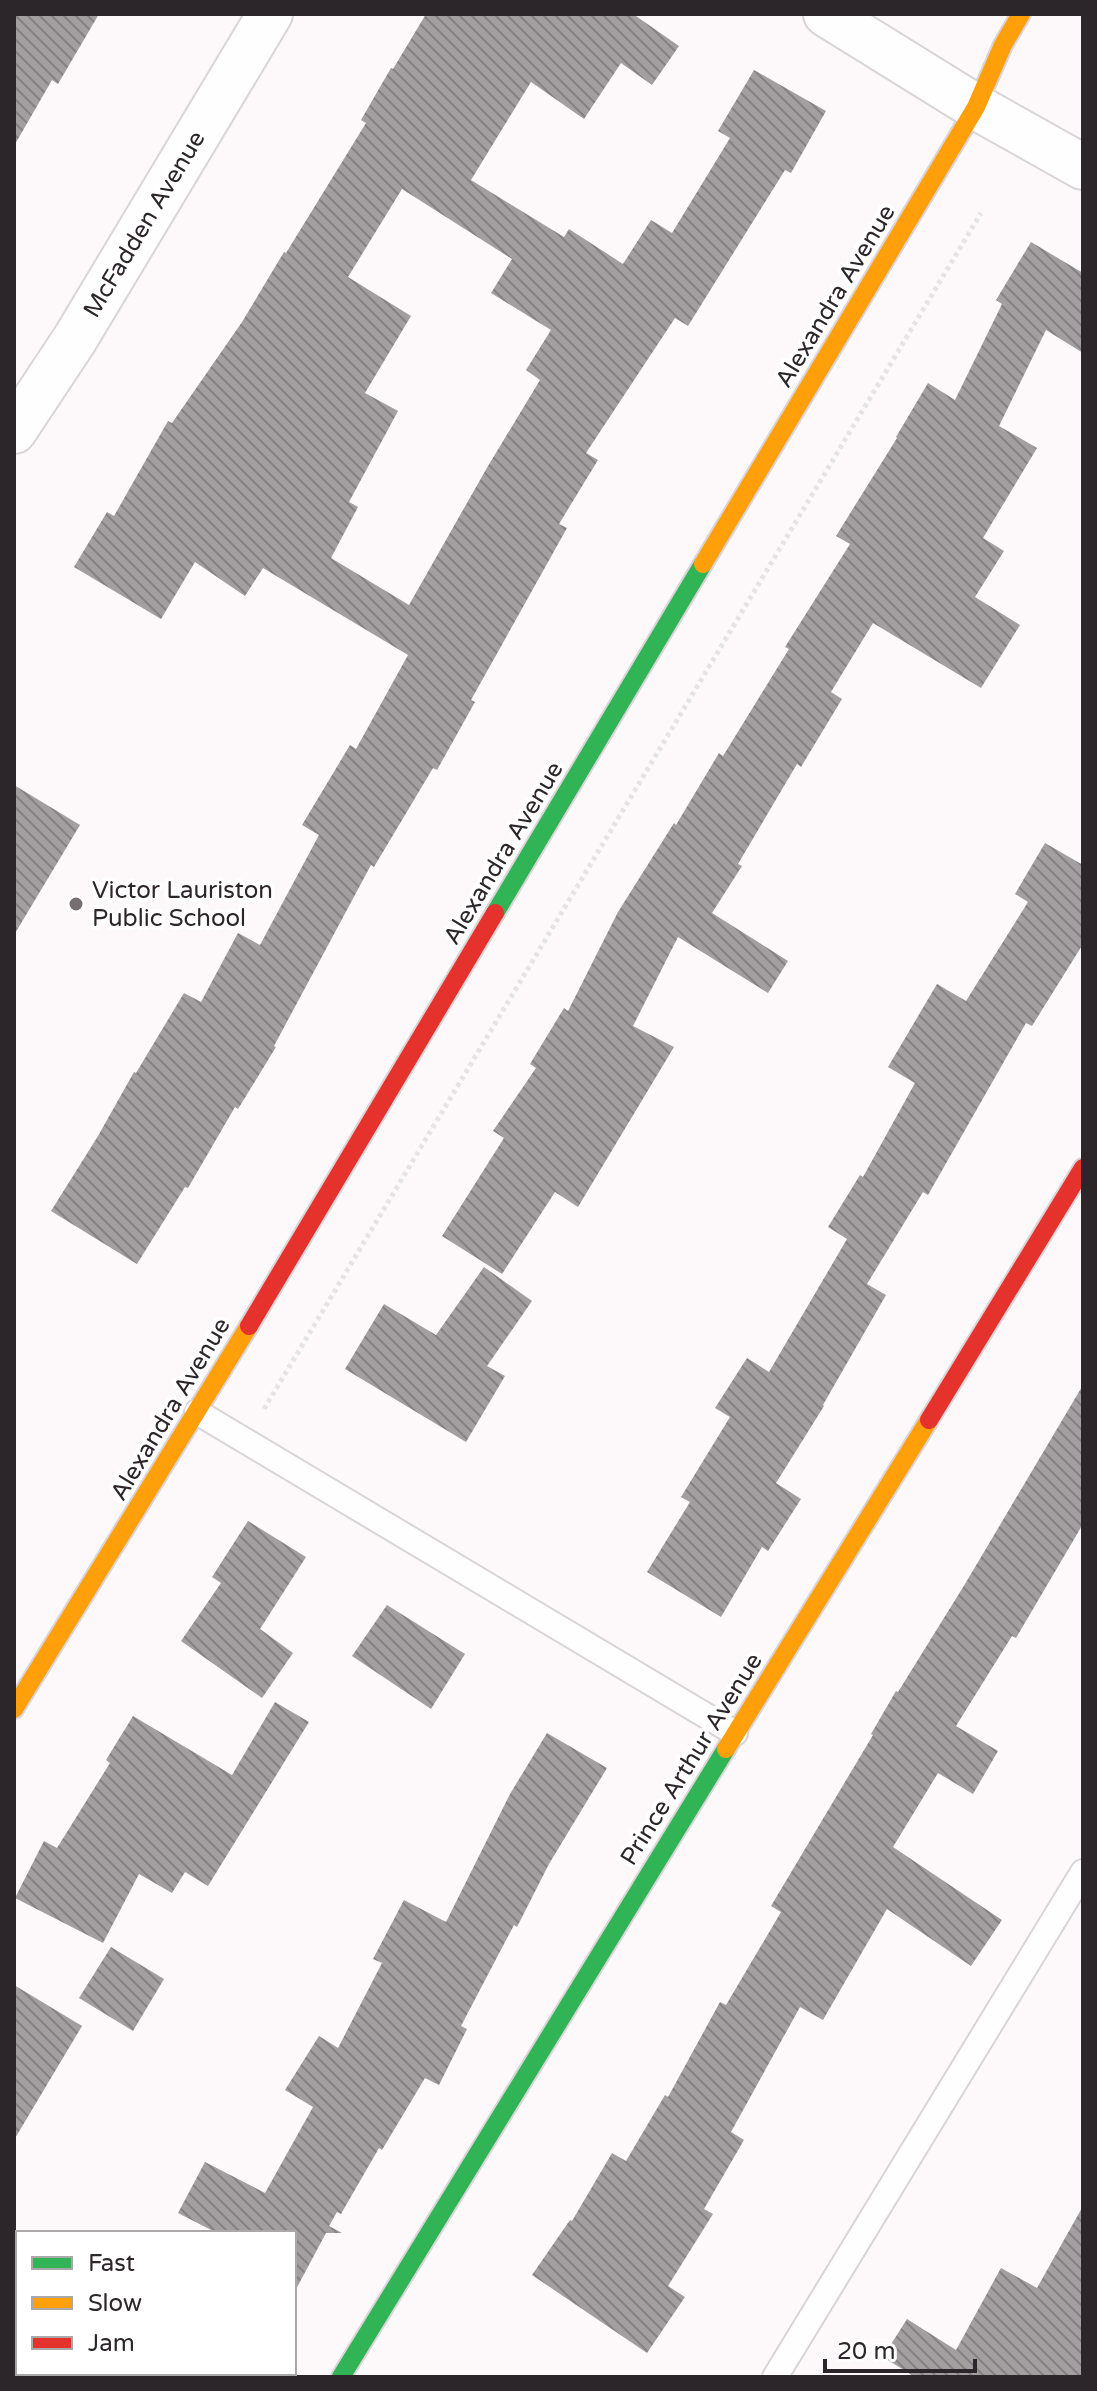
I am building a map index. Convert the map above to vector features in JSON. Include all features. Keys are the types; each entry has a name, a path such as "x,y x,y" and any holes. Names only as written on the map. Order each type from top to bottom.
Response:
{"street":[{"name":"McFadden Avenue","path":"14,431 75,339 270,14"},
{"path":"826,14 976,107 1083,167"},
{"name":"Alexandra Avenue","path":"14,1709 197,1412 976,107 1003,45 1021,14"},
{"name":"Prince Arthur Avenue","path":"341,2377 1083,1168"}],"lane":[{"path":"197,1412 735,1733"},
{"path":"775,2377 1083,1872"}],"path":[{"path":"264,1410 981,213"}],"building":[{"path":"14,14 99,14 58,84 52,80 14,146"},
{"path":"426,14 633,14 679,46 652,85 621,63 584,119 531,82 471,180 564,237 569,229 623,264 651,220 672,233 730,138 718,131 754,70 826,111 791,173 785,170 688,326 675,318 586,453 598,460 559,524 567,528 471,700 475,702 437,770 433,768 374,867 371,865 276,1047 137,1264 51,1211 184,993 201,1002 238,933 260,945 319,835 302,825 350,745 356,749 408,655 263,568 245,596 195,562 161,619 74,567 107,512 114,516 168,421 172,423 242,322 366,123 361,120","holes":["402,189 512,259 491,293 551,330 526,370 540,380 409,605 331,558 358,507 349,502 398,411 365,393 411,316 348,277"]},
{"path":"1031,242 1083,273 1083,353 1046,330 999,426 1037,448 983,538 1004,551 975,597 1020,625 981,688 873,623 831,692 842,699 801,767 797,764 738,864 742,866 712,913 788,961 768,993 678,937 633,1026 674,1047 578,1207 555,1192 502,1274 442,1236 504,1138 493,1131 536,1068 530,1064 564,1008 568,1011 618,912 719,753 723,756 789,649 785,647 850,544 836,536 928,383 955,400 1002,304 996,300"},
{"path":"14,785 80,825 14,935"},
{"path":"1045,843 1083,865 1083,944 1032,1026 1026,1023 928,1195 923,1192 867,1284 886,1295 824,1406 776,1483 801,1499 768,1551 762,1547 721,1617 647,1572 690,1502 681,1497 730,1417 715,1408 747,1358 769,1372 847,1239 828,1227 860,1175 863,1177 915,1083 888,1067 937,984 966,1001 1028,902 1015,894"},
{"path":"484,1267 532,1301 487,1366 505,1376 466,1442 345,1369 384,1304 436,1335"},
{"path":"1083,1385 1083,1524 1016,1638 1012,1636 956,1726 998,1751 973,1794 938,1773 893,1847 1002,1920 971,1966 887,1909 823,2020 800,2007 731,2132 744,2140 704,2209 713,2214 668,2286 685,2297 647,2353 532,2275 572,2221 612,2153 626,2161 665,2095 668,2097 720,2002 726,2005 781,1912 771,1906 896,1691 965,1584"},
{"path":"248,1521 306,1557 260,1629 293,1653 262,1698 181,1641 221,1583 212,1577"},
{"path":"387,1605 465,1654 431,1709 352,1656"},
{"path":"275,1702 309,1722 208,1886 185,1872 172,1893 139,1874 103,1943 15,1898 44,1841 57,1848 110,1763 106,1760 133,1716 232,1775"},
{"path":"547,1733 607,1768 549,1864 517,1927 514,1925 461,2026 467,2029 439,2085 425,2078 341,2214 337,2212 329,2226 342,2233 326,2233 296,2289 296,2231 213,2231 178,2213 205,2162 265,2193 313,2107 285,2090 319,2036 338,2048 382,1963 373,1959 404,1900 446,1922 510,1794"},
{"path":"111,1947 164,1979 133,2031 79,1998"},
{"path":"14,1985 82,2026 14,2140"},
{"path":"1083,2206 1083,2377 915,2377 883,2357 907,2319 956,2350 1001,2268 1037,2288"}],"traffic: fast":[{"path":"495,913 703,564"},
{"path":"341,2377 726,1749"}],"traffic: slow":[{"path":"703,564 976,107 1003,45 1021,14"},
{"path":"14,1709 249,1326"},
{"path":"726,1749 929,1420"}],"traffic: jam":[{"path":"249,1326 495,913"},
{"path":"929,1420 1083,1168"}],"place":[{"name":"Victor Lauriston Public School","path":"76,904"}]}
